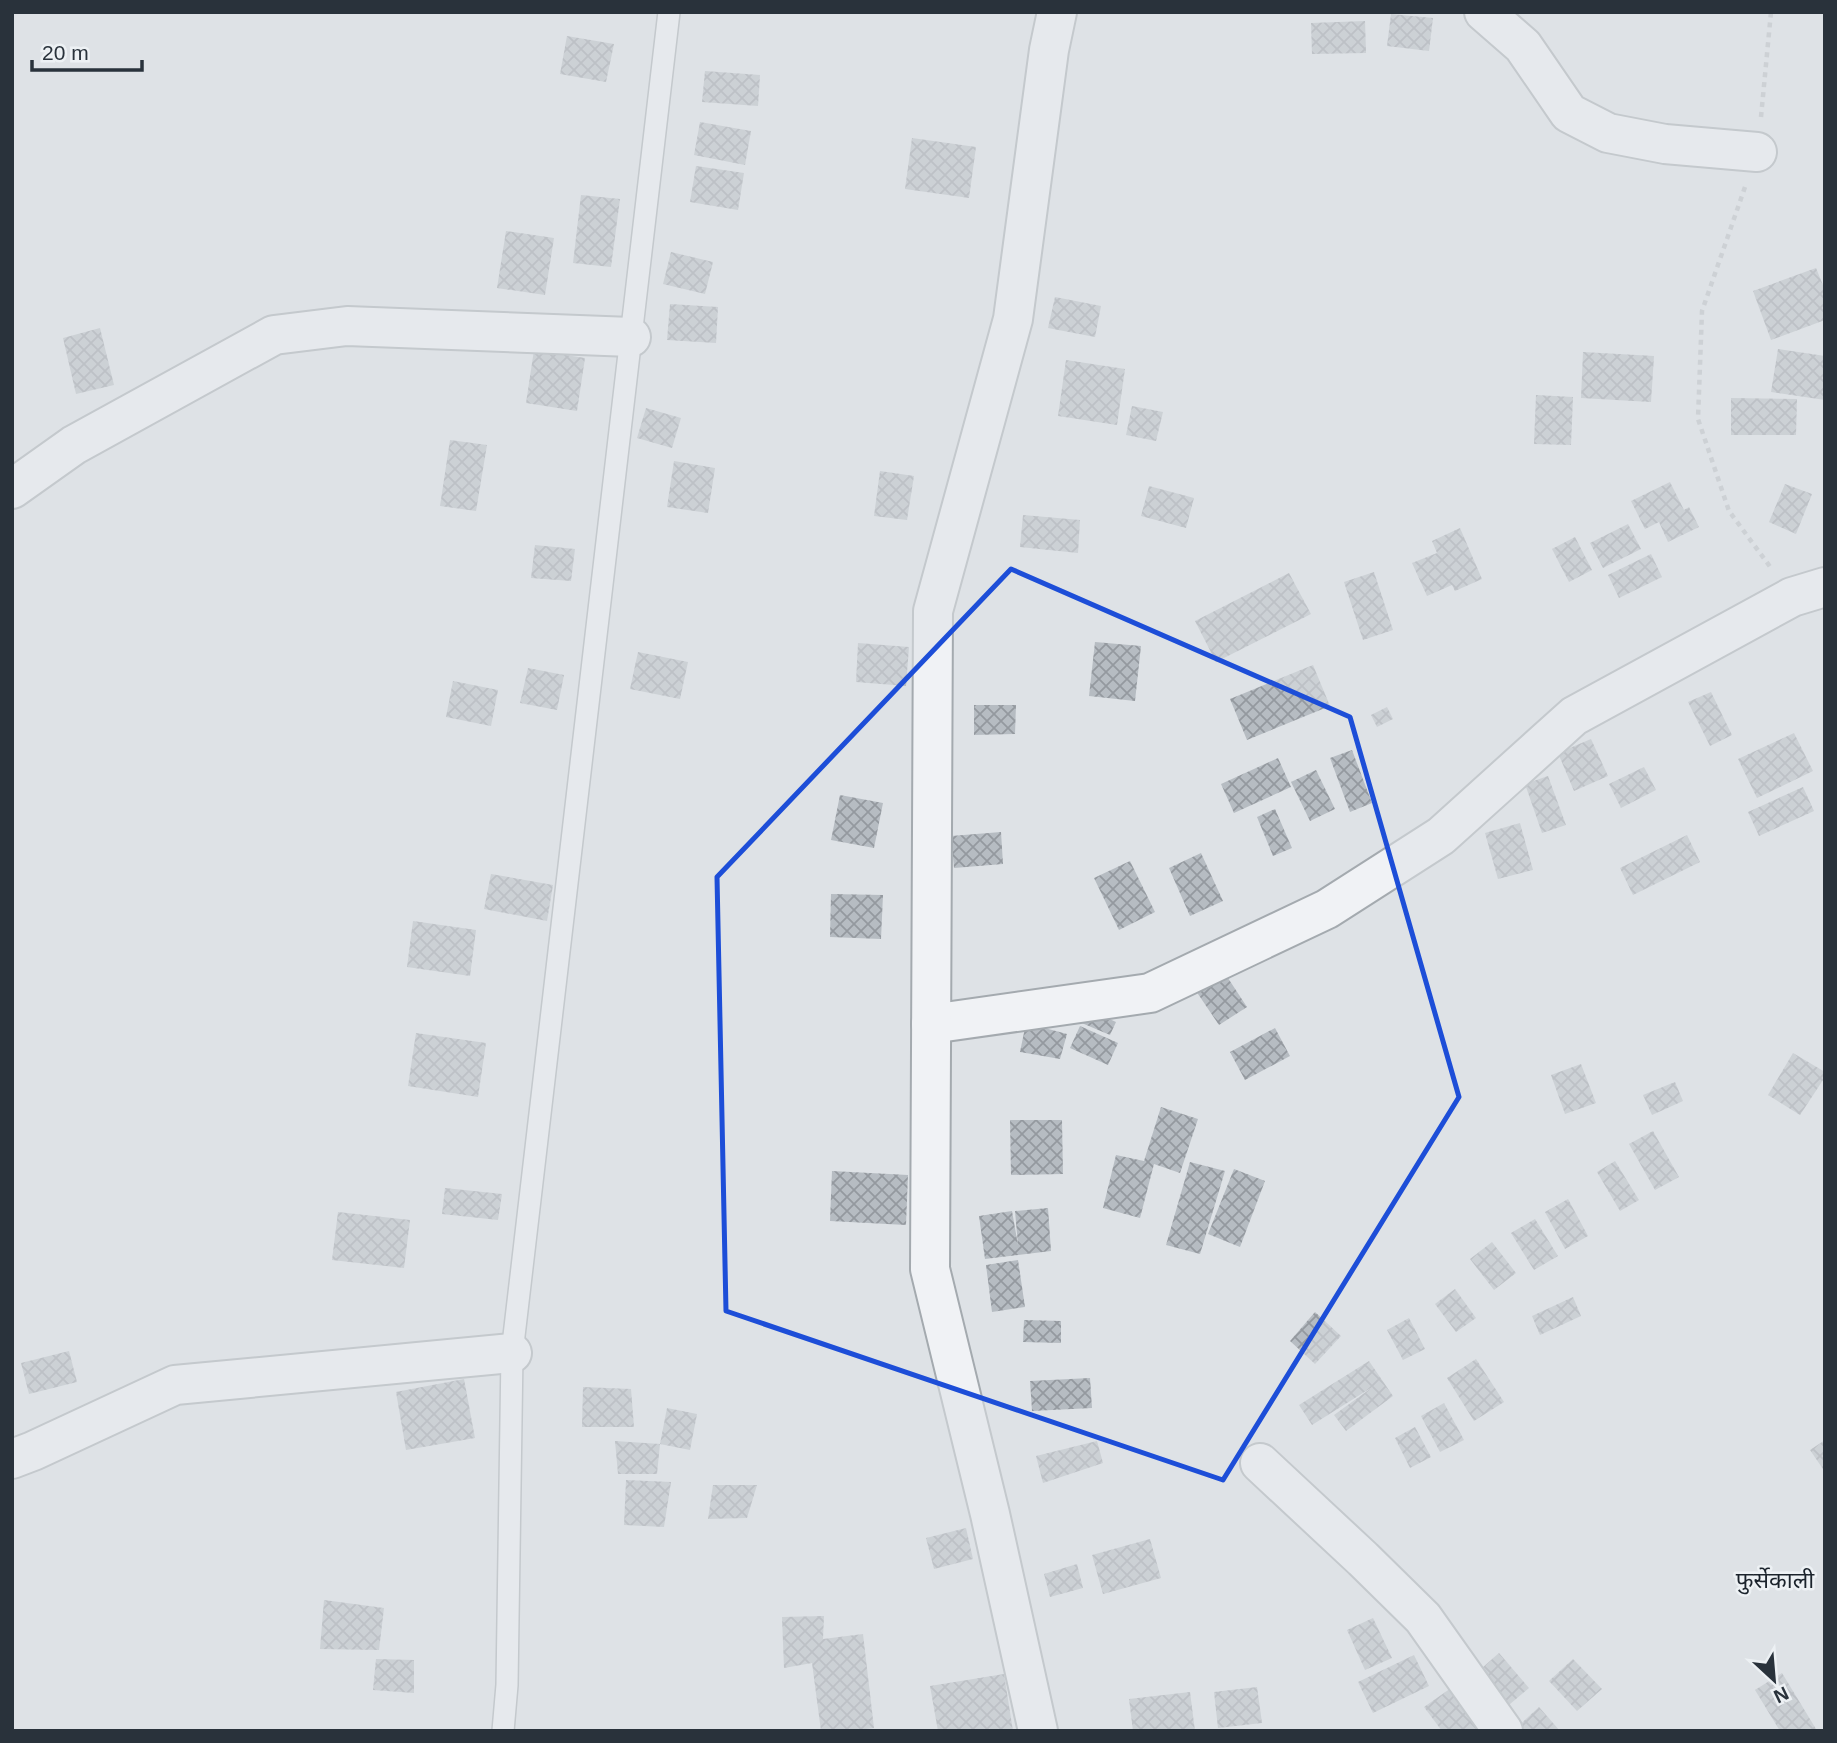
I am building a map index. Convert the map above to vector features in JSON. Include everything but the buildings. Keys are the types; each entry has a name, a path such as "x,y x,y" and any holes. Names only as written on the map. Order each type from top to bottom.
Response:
{"street":[{"path":"1038,1731 990,1514 930,1269 933,611 1013,319 1049,50 1057,12"},
{"path":"1484,12 1523,46 1569,113 1608,133 1665,144 1757,152"},
{"path":"12,489 74,445 274,335 347,326 631,337"},
{"path":"931,1024 1150,993 1327,909 1441,836 1574,716 1808,592"},
{"path":"12,1459 175,1385 512,1353"},
{"path":"1260,1462 1423,1618 1503,1731"}],"lane":[{"path":"503,1731 508,1685 512,1353 669,12"}],"path":[{"path":"1771,12 1757,152 1702,311 1698,418 1729,511 1808,592"}],"highlighted area":[{"path":"1011,569 1350,717 1459,1097 1223,1480 726,1311 717,877"}],"district":[{"name":"फुर्सेकाली","path":"1775,1580"}]}
